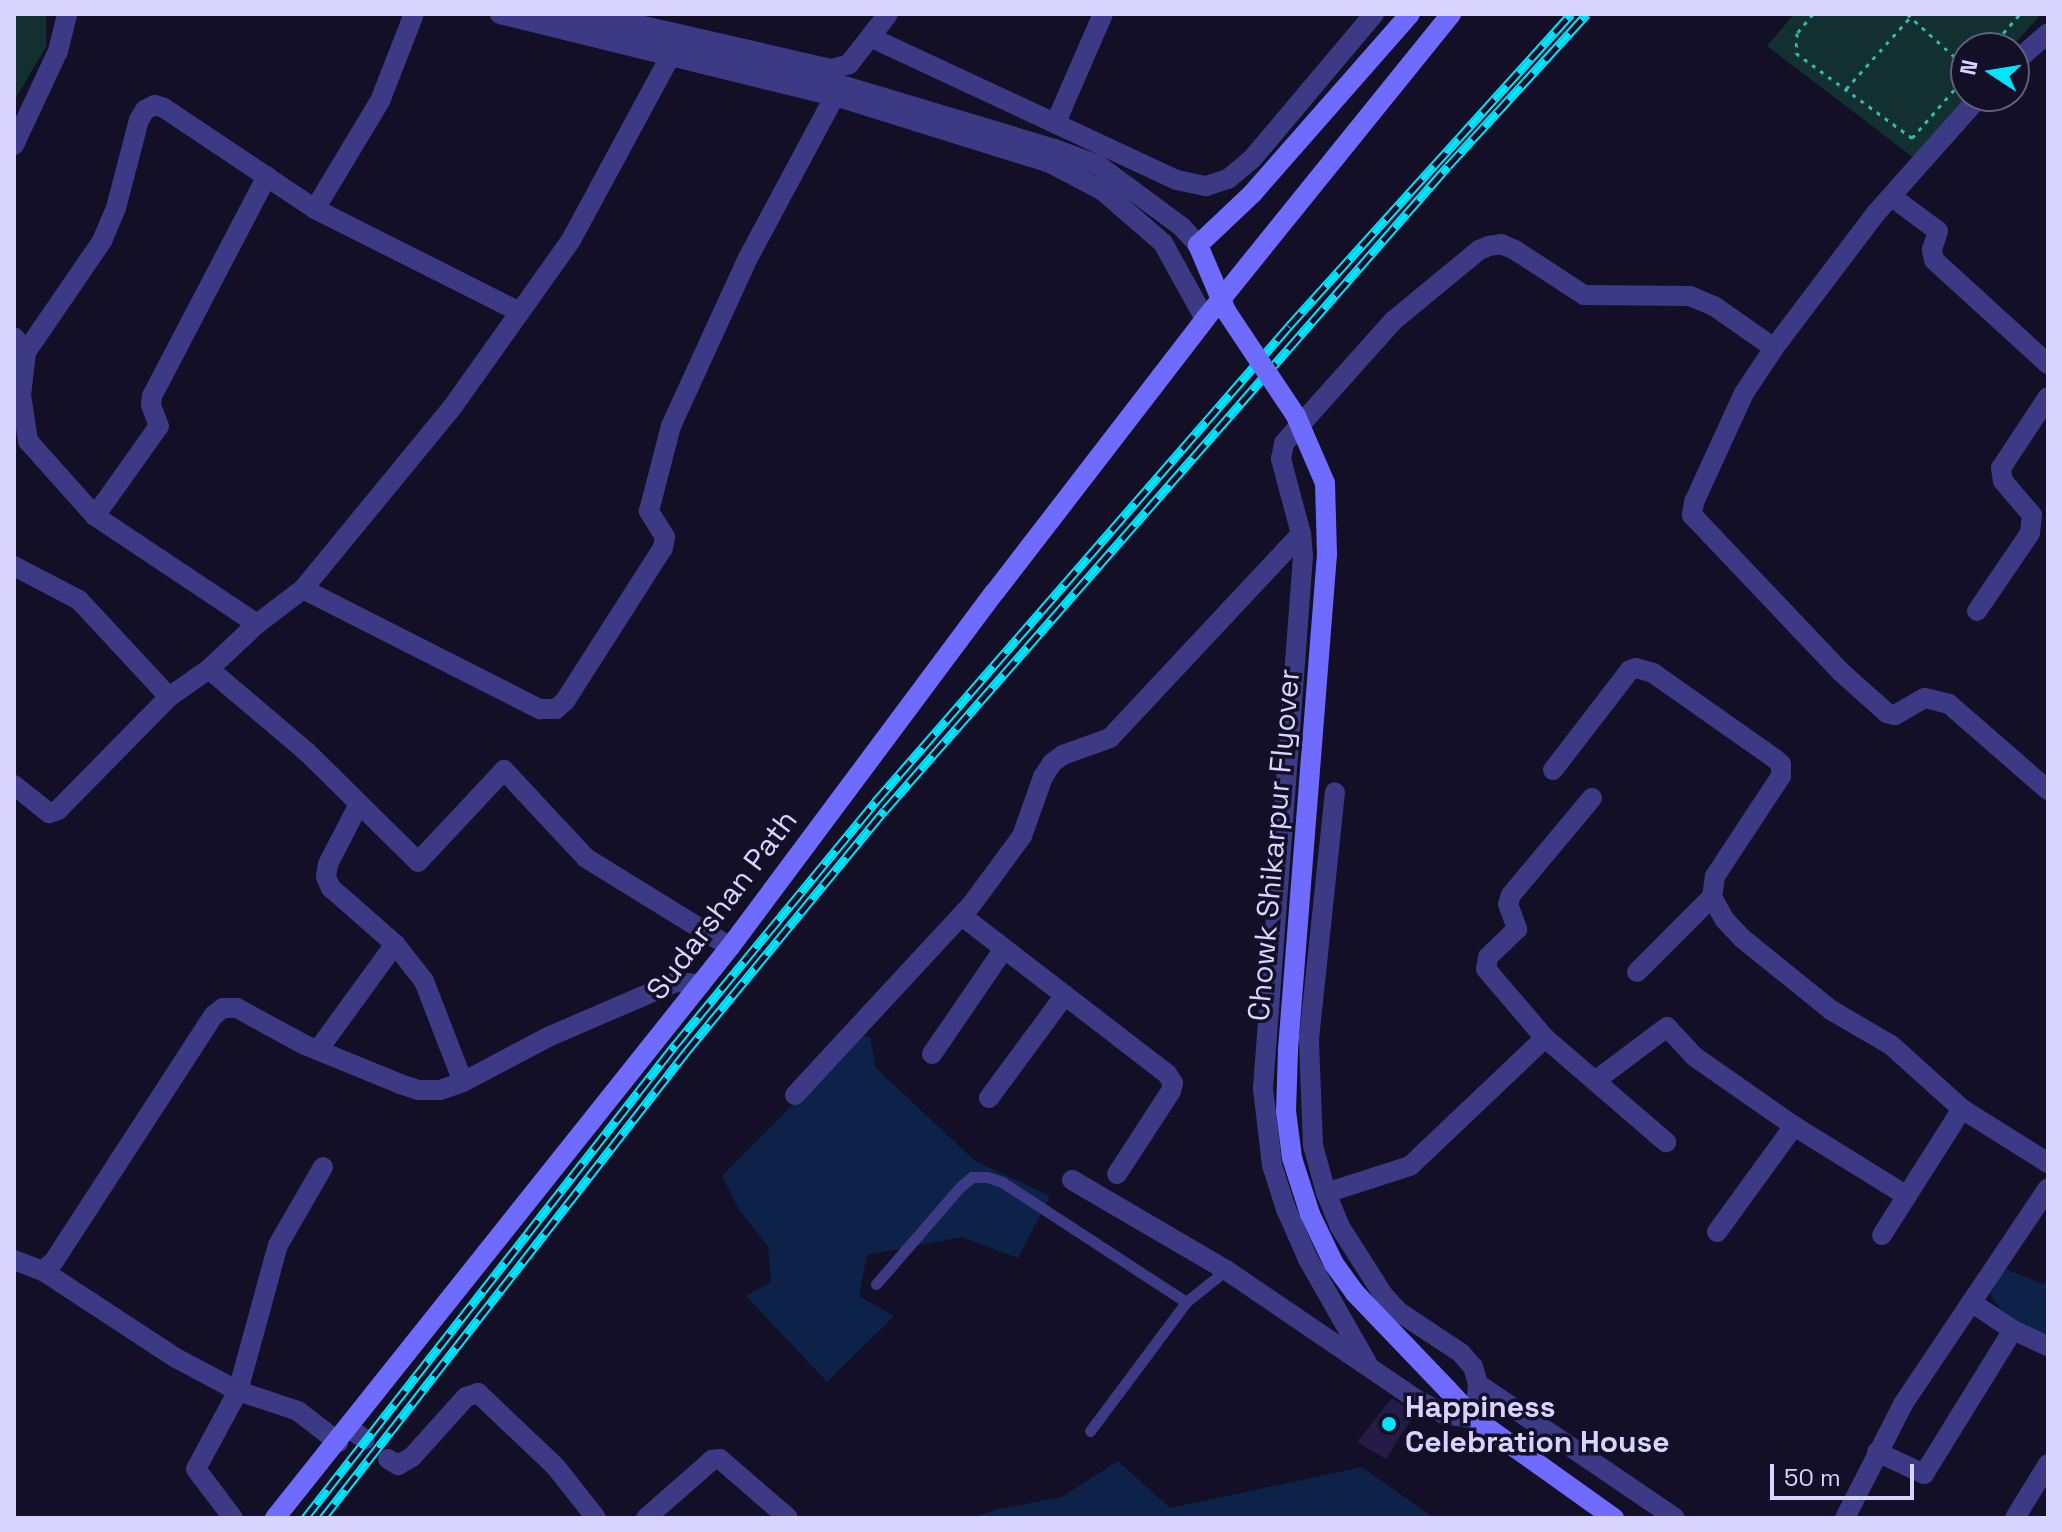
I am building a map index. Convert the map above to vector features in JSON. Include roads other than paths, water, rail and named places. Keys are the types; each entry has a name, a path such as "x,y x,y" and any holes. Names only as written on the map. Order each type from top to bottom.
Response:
{"main road":[{"path":"1198,245 1253,193 1410,14"},
{"name":"Sudarshan Path","path":"275,1518 350,1436 730,947 995,592 1205,319 1451,14"},
{"name":"Chowk Shikarpur Flyover","path":"1198,245 1226,311 1296,416 1325,483 1327,554 1288,1051 1286,1111 1292,1158 1310,1214 1334,1264 1355,1293 1475,1419 1614,1518"}],"street":[{"path":"14,145 58,51 67,14"},
{"path":"315,209 380,101 414,14"},
{"path":"500,14 835,96 1050,163 1103,191 1163,243 1205,319"},
{"name":"Chowk Shikarpur Flyover","path":"544,14 838,84 1055,149 1098,165 1182,227 1198,245"},
{"path":"598,15 832,69 849,64 888,14"},
{"path":"1056,122 1103,14"},
{"path":"872,38 1177,180 1206,186 1228,179 1252,159 1374,14"},
{"path":"2030,49 2048,33"},
{"path":"14,785 45,811 58,810 169,697 209,669 257,624 303,589 451,409 571,240 670,57"},
{"path":"303,589 540,709 556,709 565,701 663,548 665,537 649,511 671,426 748,258 835,96"},
{"path":"257,624 95,516 28,441 21,395 20,345 102,241 116,208 145,110 155,105 164,108 315,209 520,312"},
{"path":"1966,112 1876,213 1774,348 1744,393 1694,502 1693,518 1841,672 1887,713 1895,715 1925,698 1949,704 2048,790"},
{"path":"95,516 159,426 151,405 152,396 267,176"},
{"path":"1892,197 1938,231 1932,250 1934,260 2048,364"},
{"path":"1367,1363 1308,1259 1286,1209 1272,1165 1263,1088 1303,556 1301,534 1281,459 1284,443 1393,321 1479,250 1489,246 1501,244 1515,250 1584,295 1690,296 1714,306 1774,348"},
{"path":"1977,611 2030,533 2032,515 2003,481 2001,468 2048,397"},
{"path":"795,1095 962,916 1022,836 1043,777 1052,763 1063,755 1110,738 1301,534"},
{"path":"14,566 79,600 169,697"},
{"path":"1553,770 1630,670 1636,668 1653,673 1781,764 1781,776 1715,876 1712,897 1637,972"},
{"path":"209,669 307,752 418,862 504,770 586,858 730,947"},
{"path":"1072,1180 1226,1270 1401,1389 1444,1414 1475,1419 1478,1384 1473,1367 1461,1353 1399,1312 1384,1296 1340,1227 1326,1193 1313,1145 1309,1039 1335,792"},
{"path":"1592,798 1511,895 1508,904 1517,929 1488,957 1485,964 1545,1038 1666,1142"},
{"path":"359,804 328,864 326,877 331,888 395,944 424,981 463,1082"},
{"path":"1712,897 1725,920 1743,939 1831,1010 1891,1045 1962,1109 2048,1163"},
{"path":"962,916 1167,1074 1173,1083 1171,1091 1117,1174"},
{"path":"318,1050 395,944"},
{"path":"932,1054 1004,949"},
{"path":"43,1271 54,1261 214,1015 223,1008 237,1008 318,1050 419,1090 440,1090 463,1082 548,1037 676,982 701,984"},
{"path":"989,1098 1065,995"},
{"path":"1595,1081 1667,1027 1695,1057 1794,1126 1907,1196"},
{"path":"1326,1193 1410,1166 1545,1038"},
{"path":"1882,1235 1962,1109"},
{"path":"1717,1232 1794,1126"},
{"path":"233,1518 196,1469 238,1391 278,1245 323,1167"},
{"path":"1845,1518 1903,1404 2048,1188"},
{"path":"14,1260 43,1271 176,1358 238,1391 298,1411 350,1436"},
{"path":"1971,1302 2013,1330 2048,1346"},
{"path":"1877,1452 1924,1474 2013,1330"},
{"path":"1478,1384 1675,1518"},
{"path":"388,1459 398,1465 412,1457 466,1397 478,1393 548,1458 596,1518"},
{"path":"646,1518 712,1460 720,1459 788,1518"},
{"path":"2015,1518 2048,1464"}],"lane":[{"path":"876,1284 960,1187 972,1177 987,1177 1083,1234 1186,1302"},
{"path":"1090,1431 1186,1302 1226,1270"}],"water":[{"path":"861,1036 870,1037 876,1068 975,1161 1050,1196 1018,1258 962,1237 867,1255 859,1296 894,1316 827,1382 746,1296 771,1282 768,1246 739,1210 722,1176"},
{"path":"2003,1268 2043,1284 2048,1281 2048,1337 2006,1318 1990,1293"},
{"path":"1118,1461 1170,1508 1362,1467 1434,1518 970,1518 998,1509 1062,1497"}],"railway":[{"path":"305,1518 675,1045 875,802 1289,326 1571,14"},
{"path":"323,1518 686,1052 885,810 1448,166 1587,14"}],"place":[{"name":"Happiness Celebration House","path":"1389,1424"}]}
